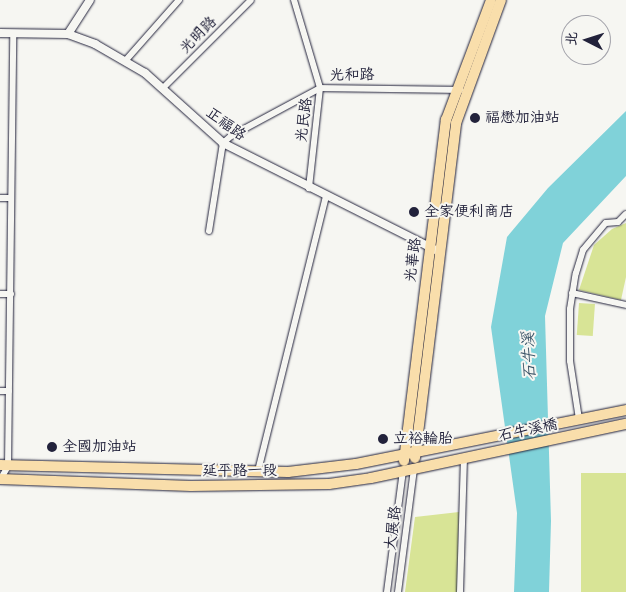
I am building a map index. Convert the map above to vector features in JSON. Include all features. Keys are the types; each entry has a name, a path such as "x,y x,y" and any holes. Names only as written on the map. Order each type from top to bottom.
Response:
{"main road":[{"name":"光華路","path":"403,471 442,143 491,0"},
{"name":"光華路","path":"414,468 453,140 461,90 501,0"},
{"name":"石牛溪橋","path":"476,441 626,410"},
{"name":"石牛溪橋","path":"477,456 626,424"},
{"name":"延平路一段","path":"4,466 288,472 404,455 476,441"},
{"name":"延平路一段","path":"0,480 191,486 329,484 477,456"},
{"path":"100,483 101,468"},
{"path":"191,486 192,469"}],"street":[{"path":"68,34 90,0"},
{"path":"126,60 180,0"},
{"name":"光明路","path":"163,88 251,0"},
{"name":"光民路","path":"294,0 320,88 309,188"},
{"name":"正福路","path":"0,33 68,34 126,60 163,88 223,143 326,197 440,252"},
{"path":"0,480 4,466 10,391 13,33"},
{"name":"光和路","path":"223,143 320,88 461,90"},
{"path":"209,231 223,143"},
{"path":"258,471 326,197"},
{"path":"0,198 11,198"},
{"path":"581,419 570,361 572,293 584,250 606,223 618,222 626,214"},
{"path":"572,293 626,304"},
{"path":"0,294 11,294"},
{"path":"0,391 10,391"},
{"path":"460,592 464,459"},
{"name":"大展路","path":"398,592 414,468"},
{"name":"大展路","path":"387,592 403,471"}],"green space":[{"path":"626,223 626,277 621,300 579,290 594,245 612,229"},
{"path":"579,303 595,304 593,336 577,335"},
{"path":"581,473 626,473 626,592 581,592"},
{"path":"459,512 457,592 405,592 415,517"}],"water":[{"name":"石牛溪","path":"626,111 626,176 563,243 545,316 551,521 549,592 514,592 517,513 491,327 507,237 548,188"}],"place":[{"name":"福懋加油站","path":"475,118"},
{"name":"全家便利商店","path":"414,212"},
{"name":"立裕輪胎","path":"383,439"},
{"name":"全國加油站","path":"52,447"}]}
